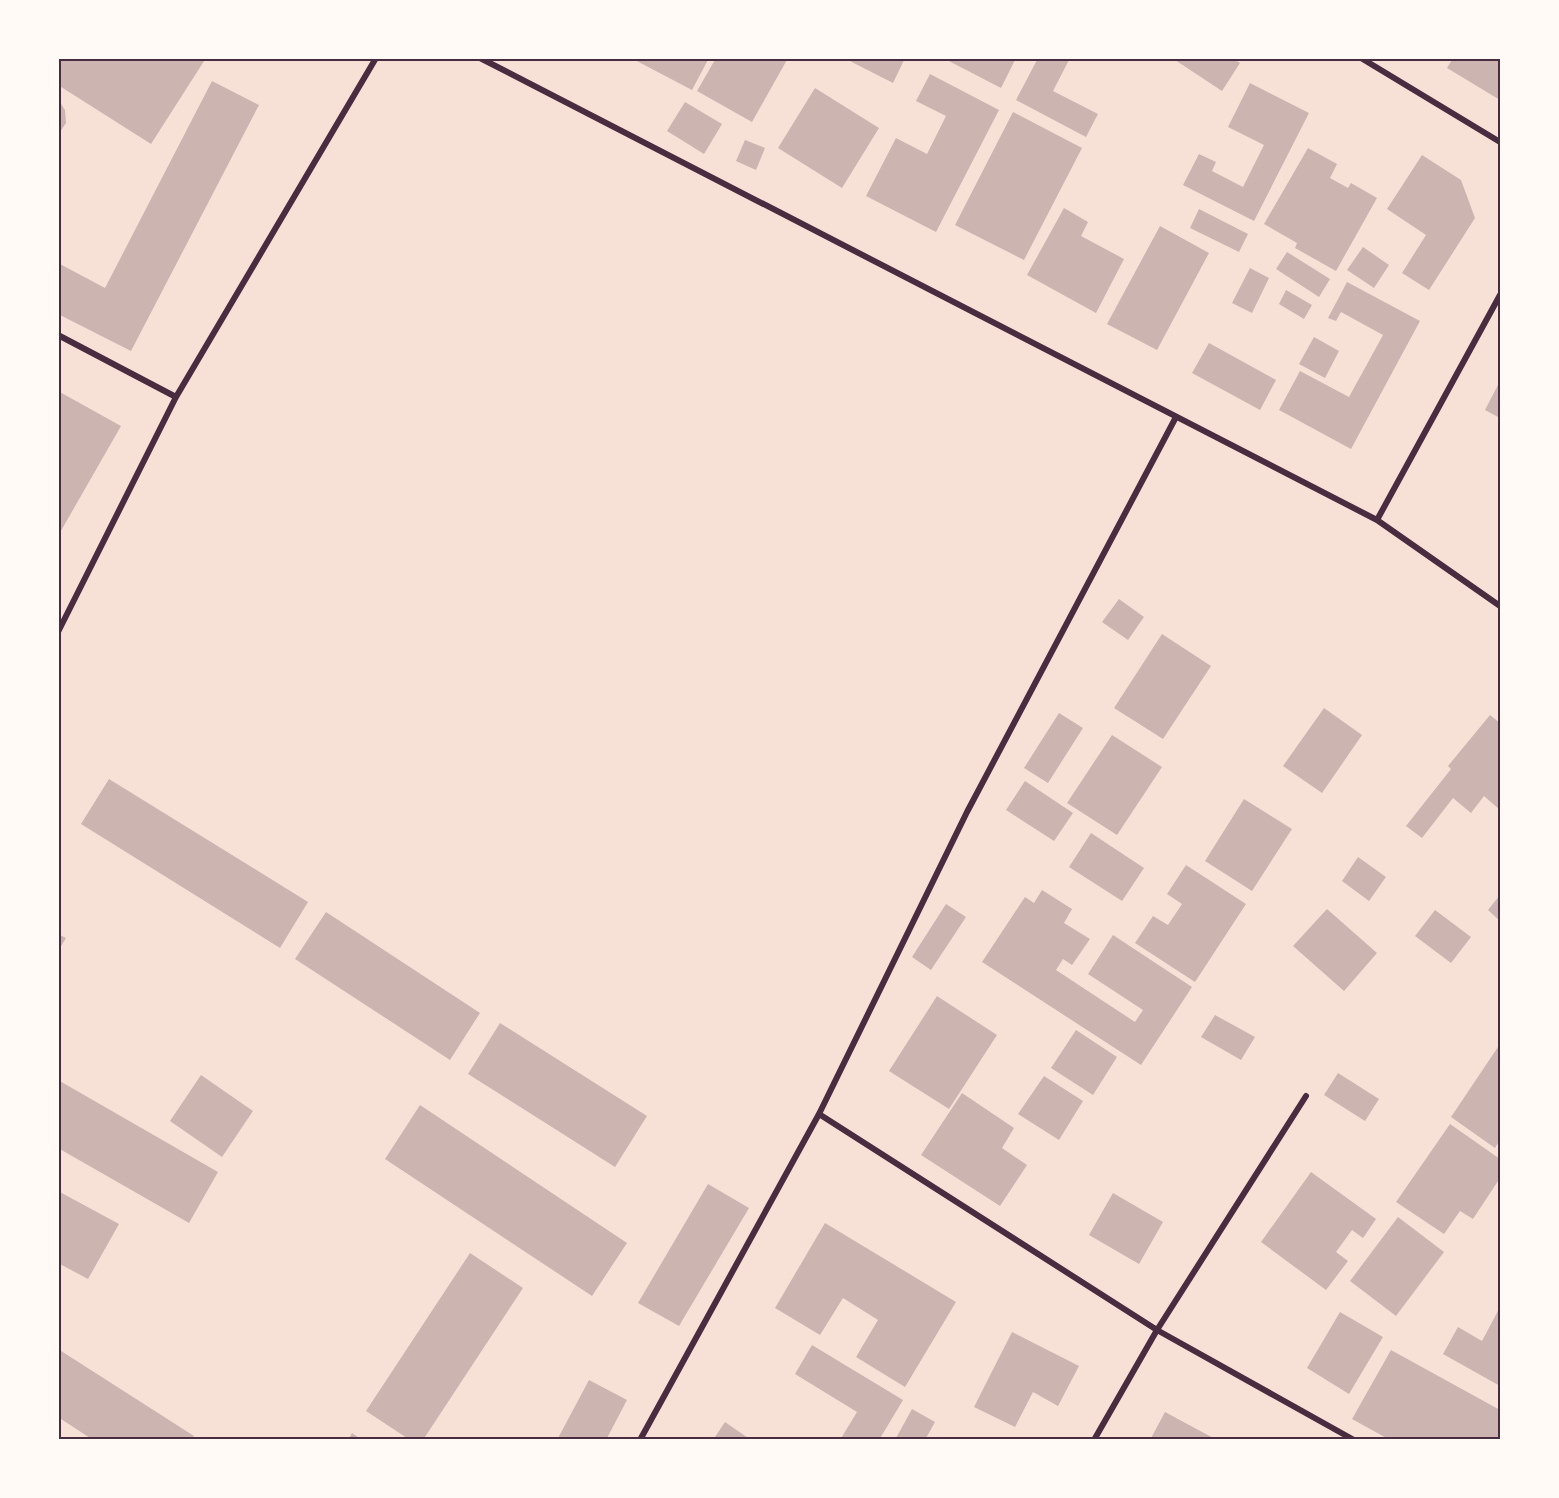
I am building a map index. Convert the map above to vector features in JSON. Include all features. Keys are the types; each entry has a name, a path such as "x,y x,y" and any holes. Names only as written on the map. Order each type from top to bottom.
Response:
{"street":[{"path":"58,632 176,397 376,58"},
{"path":"480,58 1377,520 1500,606"},
{"path":"1361,58 1500,142"},
{"path":"1377,520 1500,295"},
{"path":"58,335 176,397"},
{"path":"640,1440 819,1114 967,812 1176,417"},
{"path":"1094,1440 1157,1330 1306,1096"},
{"path":"819,1114 1157,1330 1354,1440"}],"building":[{"path":"58,58 206,58 151,144 58,85"},
{"path":"631,58 709,58 692,90"},
{"path":"716,58 788,58 752,122 697,91"},
{"path":"844,58 905,58 893,83"},
{"path":"943,58 1016,58 1001,88"},
{"path":"1038,58 1070,58 1053,91 1098,114 1086,137 1016,100"},
{"path":"1172,58 1232,58 1240,63 1222,91"},
{"path":"1453,58 1500,58 1500,100 1447,68"},
{"path":"930,74 999,110 936,232 866,196 896,138 927,154 946,116 916,101"},
{"path":"212,81 259,105 131,351 58,314 58,263 105,288"},
{"path":"1250,83 1309,113 1254,221 1183,185 1199,154 1216,162 1212,171 1243,187 1264,145 1228,127"},
{"path":"815,88 879,128 842,188 778,148"},
{"path":"58,99 65,110 66,123 58,135"},
{"path":"685,102 722,124 704,154 667,131"},
{"path":"1013,112 1082,148 1024,260 955,225"},
{"path":"745,140 765,148 756,170 736,161"},
{"path":"1308,148 1337,164 1330,178 1348,188 1351,183 1377,198 1336,271 1295,248 1297,243 1264,224"},
{"path":"1422,155 1461,180 1475,218 1429,290 1402,273 1426,235 1387,209"},
{"path":"1064,208 1088,222 1081,236 1124,259 1096,313 1027,275"},
{"path":"1199,209 1248,234 1239,252 1190,228"},
{"path":"1160,226 1209,253 1157,350 1107,324"},
{"path":"1363,247 1389,265 1374,288 1347,270"},
{"path":"1287,252 1330,279 1319,297 1276,269"},
{"path":"1250,268 1269,278 1252,313 1232,303"},
{"path":"1347,282 1420,321 1351,449 1279,410 1300,371 1349,397 1383,335 1341,312 1336,321 1328,318"},
{"path":"1286,290 1312,305 1304,319 1279,304"},
{"path":"1314,337 1339,351 1325,378 1299,364"},
{"path":"1209,343 1276,380 1260,410 1192,373"},
{"path":"1500,381 1500,418 1485,410"},
{"path":"58,391 121,426 58,536"},
{"path":"1119,599 1144,617 1128,640 1102,622"},
{"path":"1162,634 1211,666 1163,739 1114,708"},
{"path":"1324,708 1362,735 1322,793 1283,766"},
{"path":"1059,713 1083,728 1048,783 1024,768"},
{"path":"1490,715 1500,723 1500,810 1484,796 1471,813 1453,798 1422,838 1406,826 1451,769 1448,766"},
{"path":"1112,735 1162,767 1117,835 1067,803"},
{"path":"109,779 308,902 280,948 81,824"},
{"path":"1025,781 1073,813 1054,841 1006,810"},
{"path":"1244,799 1292,829 1252,891 1205,861"},
{"path":"1091,833 1144,868 1122,901 1069,867"},
{"path":"1358,857 1386,877 1369,901 1342,881"},
{"path":"1186,865 1246,904 1195,982 1135,943 1153,916 1168,925 1182,904 1167,894"},
{"path":"1042,890 1072,909 1064,923 1090,939 1072,965 1063,959 1056,970 1135,1022 1143,1010 1088,974 1113,935 1192,987 1141,1065 982,962 1025,897 1034,903"},
{"path":"1500,895 1500,921 1488,910"},
{"path":"946,904 966,917 931,970 912,957"},
{"path":"1327,909 1377,953 1344,991 1293,946"},
{"path":"1435,910 1471,937 1451,963 1415,936"},
{"path":"326,912 480,1013 450,1060 295,959"},
{"path":"58,934 66,938 58,951"},
{"path":"937,996 997,1035 949,1109 889,1071"},
{"path":"1215,1015 1255,1037 1241,1060 1201,1037"},
{"path":"500,1023 647,1116 615,1167 468,1074"},
{"path":"1076,1030 1117,1057 1093,1095 1051,1068"},
{"path":"1500,1044 1500,1140 1495,1148 1451,1117"},
{"path":"1338,1073 1379,1099 1365,1121 1324,1095"},
{"path":"201,1075 253,1111 222,1157 170,1121"},
{"path":"1044,1076 1083,1101 1059,1140 1018,1114"},
{"path":"58,1080 218,1172 189,1223 58,1148"},
{"path":"962,1093 1014,1128 1002,1148 1027,1165 1000,1206 921,1155"},
{"path":"420,1105 627,1243 592,1296 385,1159"},
{"path":"1450,1124 1500,1159 1500,1178 1473,1219 1460,1211 1444,1234 1396,1202"},
{"path":"1311,1172 1376,1219 1363,1238 1352,1230 1336,1252 1348,1261 1326,1290 1261,1242"},
{"path":"708,1184 749,1208 679,1326 638,1303"},
{"path":"58,1191 119,1224 88,1279 58,1263"},
{"path":"1113,1193 1163,1222 1139,1264 1089,1235"},
{"path":"1398,1217 1444,1252 1396,1316 1350,1281"},
{"path":"825,1223 956,1302 905,1387 856,1357 878,1320 843,1298 820,1335 775,1308"},
{"path":"470,1253 523,1288 423,1440 410,1440 366,1411"},
{"path":"1500,1307 1500,1386 1443,1354 1458,1327 1482,1341"},
{"path":"1340,1312 1383,1337 1349,1394 1307,1368"},
{"path":"1012,1332 1079,1366 1058,1406 1033,1392 1015,1427 974,1407"},
{"path":"812,1345 903,1400 879,1440 840,1440 857,1412 795,1374"},
{"path":"58,1349 194,1436 191,1440 93,1440 58,1417"},
{"path":"1391,1350 1500,1410 1500,1440 1390,1440 1352,1419"},
{"path":"589,1380 627,1400 606,1440 557,1440"},
{"path":"912,1409 935,1422 925,1440 895,1440"},
{"path":"1165,1412 1217,1440 1150,1440"},
{"path":"725,1422 751,1440 713,1440"},
{"path":"352,1433 362,1440 348,1440"}]}
